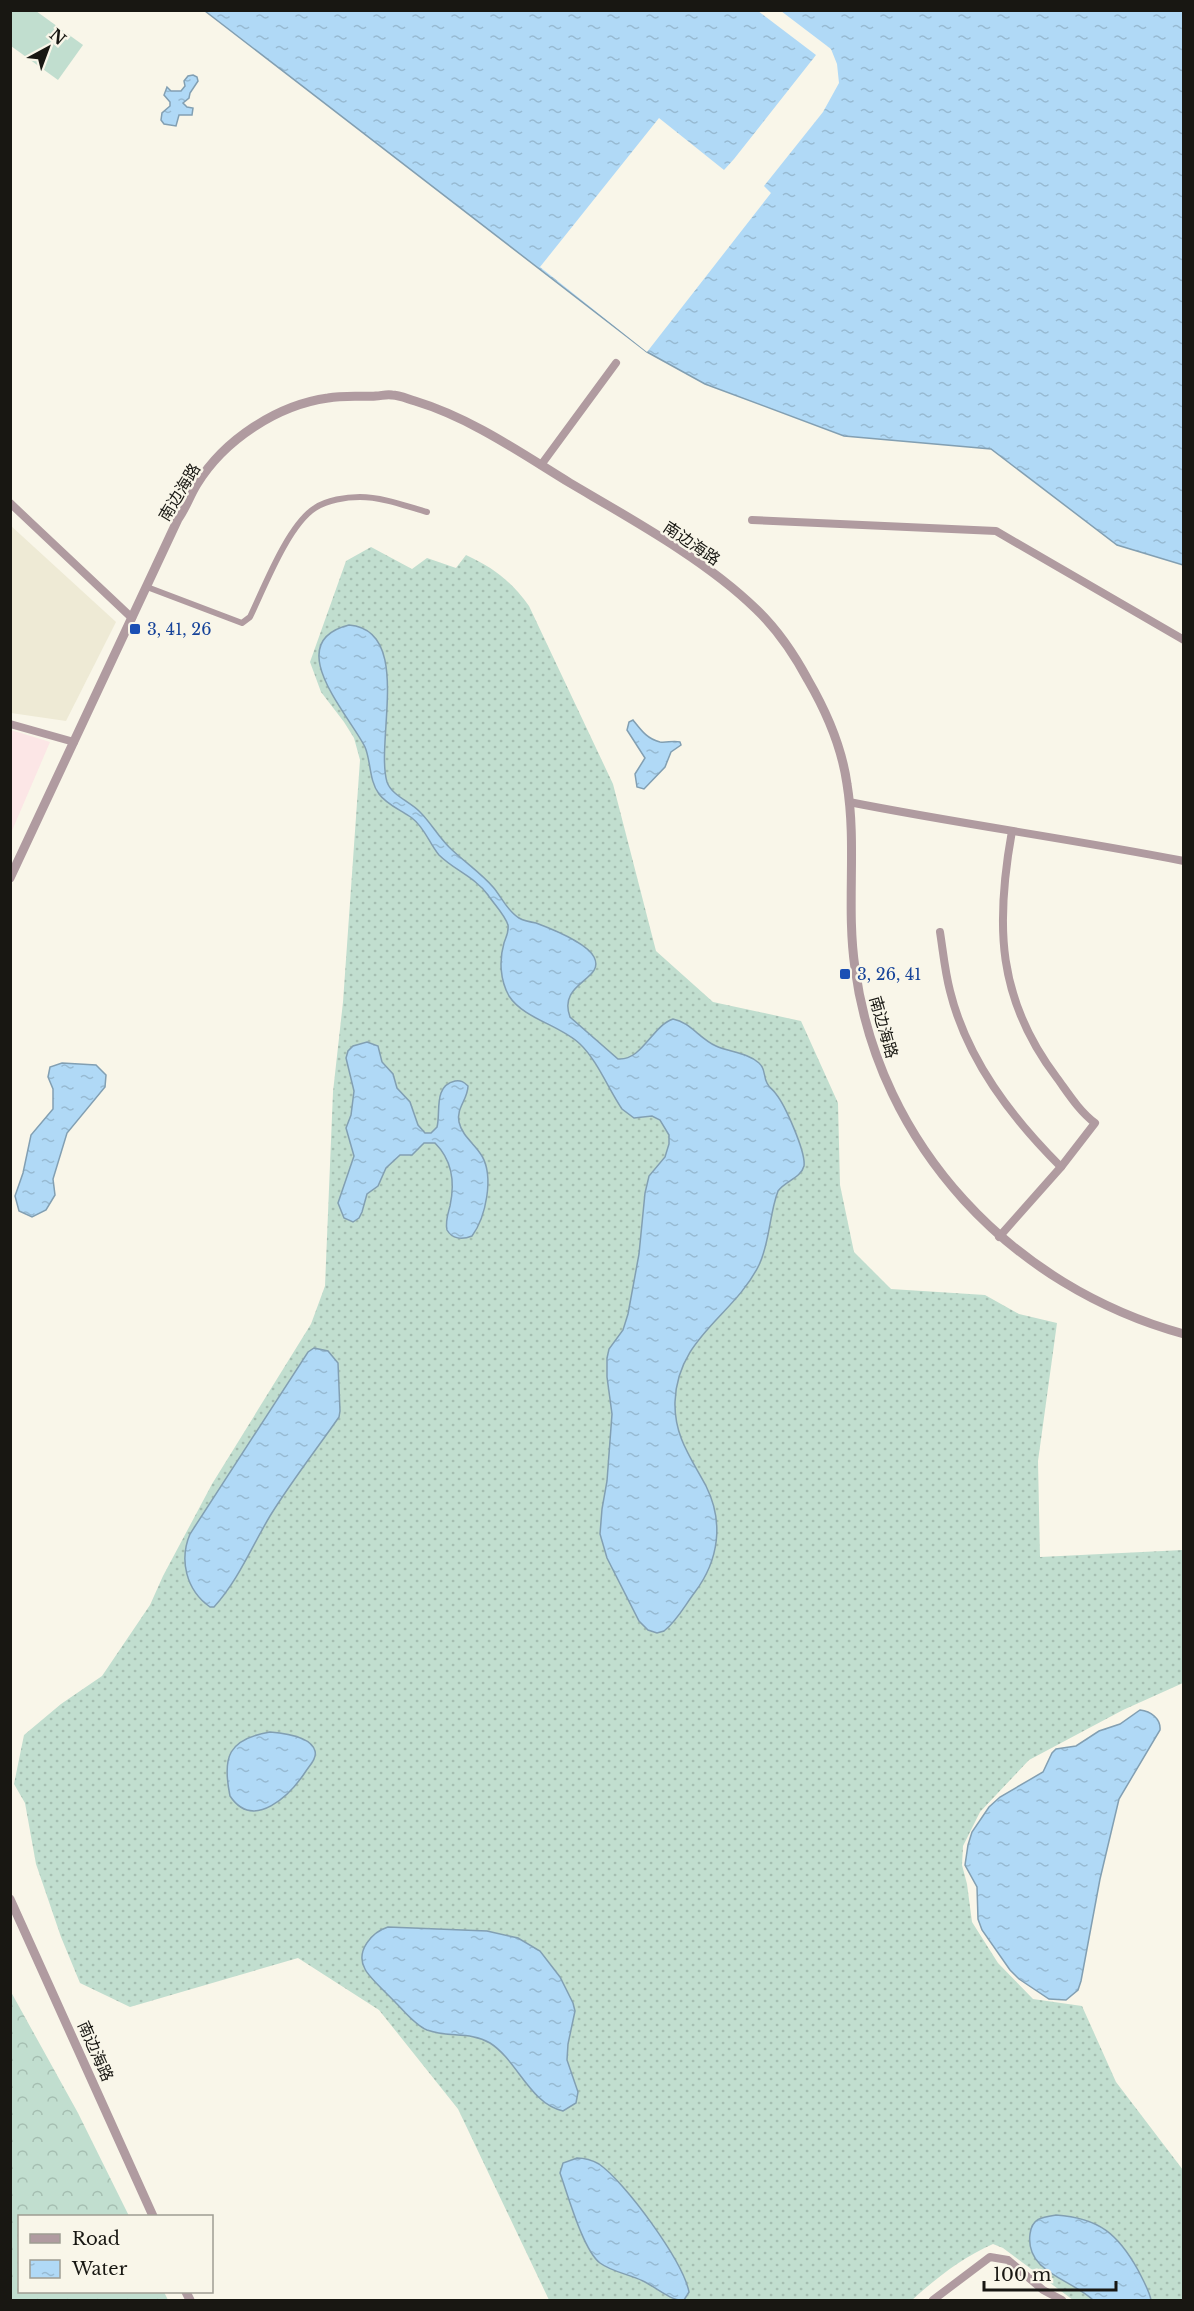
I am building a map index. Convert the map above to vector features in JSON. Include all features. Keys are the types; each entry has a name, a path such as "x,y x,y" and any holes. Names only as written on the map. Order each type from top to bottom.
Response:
{"street":[{"path":"541,465 616,363"},
{"name":"南边海路","path":"10,878 178,519 198,483 217,459 248,431 299,405 327,398 391,394 439,408 541,465 682,553 759,611 787,645 810,683 837,741 847,784 851,838 851,921 855,968 866,1026 884,1079 933,1164 959,1196 999,1237 1081,1294 1116,1311 1184,1334"},
{"path":"147,587 242,623 250,617 283,550 302,519 316,507 329,501 359,497 397,503 427,512"},
{"path":"10,503 132,618"},
{"path":"752,520 996,531 1184,639"},
{"path":"10,724 74,741"},
{"path":"849,802 956,823 1076,840 1184,861"},
{"path":"999,1237 1061,1167 1095,1123 1080,1109 1045,1062 1018,1014 1010,986 1001,911 1012,831"},
{"path":"940,932 950,991 982,1069 995,1090 1022,1124 1061,1167"},
{"name":"南边海路","path":"10,1899 152,2215"},
{"path":"933,2301 990,2257 1008,2260 1043,2290 1062,2301"}],"shaded area":[{"path":"10,525 116,622 66,721 11,713"},
{"path":"10,730 50,742 11,833"}],"green space":[{"path":"11,11 36,11 83,45 58,80 11,46"},
{"path":"371,547 412,569 427,558 456,568 466,555 501,576 516,589 529,606 613,784 656,951 713,1002 801,1021 838,1103 840,1185 854,1252 891,1289 985,1295 1019,1314 1057,1323 1038,1461 1040,1557 1183,1550 1183,1683 1123,1710 1029,1760 980,1812 963,1846 962,1865 972,1922 998,1963 1033,1999 1082,2006 1116,2082 1183,2170 1183,2300 1073,2300 1003,2248 993,2244 950,2269 912,2300 549,2300 458,2109 379,2010 298,1958 130,2007 80,1983 61,1937 36,1864 25,1803 14,1784 24,1735 61,1704 102,1676 150,1605 212,1484 311,1324 325,1286 333,1092 343,1002 360,760 354,738 321,692 310,662 346,561"},
{"path":"11,1992 78,2113 129,2215 18,2215 18,2293 164,2293 168,2300 11,2300"}],"water":[{"path":"205,11 1183,11 1183,565 1117,545 991,449 844,436 705,384 647,352"},
{"path":"193,75 198,81 189,98 183,103 193,108 192,115 179,115 176,126 164,124 161,120 162,113 170,106 170,102 164,95 167,87 171,91 181,91 185,86 184,81 188,76"},
{"path":"349,625 369,632 380,646 386,666 388,690 385,764 389,787 420,812 449,847 483,876 515,915 568,937 584,946 594,957 596,965 593,971 570,996 568,1005 570,1017 618,1059 634,1055 659,1028 673,1019 685,1024 716,1046 755,1060 761,1065 768,1085 784,1108 802,1150 804,1166 802,1170 778,1191 759,1265 736,1299 696,1344 685,1360 678,1380 675,1402 677,1426 684,1446 712,1500 717,1527 714,1554 703,1580 677,1618 664,1631 657,1633 648,1630 639,1621 607,1558 600,1534 612,1414 607,1358 609,1349 623,1330 628,1314 639,1254 645,1193 649,1176 665,1157 669,1135 660,1120 652,1116 634,1118 622,1109 580,1044 572,1037 524,1011 509,996 501,970 501,956 508,932 507,921 502,913 477,883 439,855 416,822 379,794 373,783 365,747 335,699 325,680 320,663 320,647 329,634"},
{"path":"633,720 651,739 660,742 680,742 681,745 671,752 665,767 644,789 637,787 635,774 645,758 627,730 629,722"},
{"path":"367,1042 378,1046 382,1062 393,1074 397,1088 410,1102 418,1125 425,1133 431,1133 437,1127 439,1100 443,1088 457,1081 468,1086 459,1112 459,1122 463,1132 482,1156 486,1165 488,1186 481,1218 472,1236 458,1238 447,1230 451,1172 449,1164 435,1143 424,1143 412,1155 400,1155 386,1168 378,1186 367,1194 359,1218 353,1222 344,1218 338,1203 354,1156 346,1128 351,1115 354,1091 346,1058 353,1046"},
{"path":"62,1063 96,1065 106,1075 105,1087 67,1133 53,1179 55,1195 46,1210 32,1217 19,1211 15,1196 23,1173 31,1135 53,1109 53,1089 48,1077 50,1067"},
{"path":"314,1348 328,1351 338,1363 339,1417 278,1503 223,1597 214,1607 210,1607 195,1592 187,1574 185,1554 190,1534 308,1352"},
{"path":"1140,1710 1154,1716 1159,1722 1160,1730 1119,1799 1100,1879 1081,1981 1078,1990 1066,2000 1049,1999 1019,1979 1010,1970 982,1930 978,1919 977,1887 965,1865 972,1832 989,1807 1000,1797 1043,1772 1056,1749 1076,1746 1099,1731 1120,1724"},
{"path":"270,1732 288,1734 308,1742 315,1751 315,1756 299,1780 282,1799 261,1810 250,1811 240,1806 230,1796 228,1760 231,1752 245,1739"},
{"path":"388,1927 487,1931 518,1938 540,1951 560,1977 575,2011 567,2060 578,2092 576,2103 563,2111 551,2107 541,2100 500,2051 490,2043 475,2037 427,2030 410,2018 371,1977 362,1962 367,1943 376,1933"},
{"path":"577,2158 599,2164 610,2173 652,2223 684,2278 689,2292 684,2300 674,2298 643,2281 610,2269 594,2256 582,2235 560,2173 563,2163"},
{"path":"1056,2215 1096,2224 1115,2238 1138,2270 1151,2300 1093,2300 1042,2266 1030,2247 1031,2229 1038,2219"}],"pier":[{"path":"758,11 781,11 831,49 837,64 839,83 823,112 764,186 771,193 647,352 540,267 659,118 724,170 734,159 816,55"}],"place":[{"name":"3, 41, 26","path":"135,629"},
{"name":"3, 26, 41","path":"845,974"}]}
